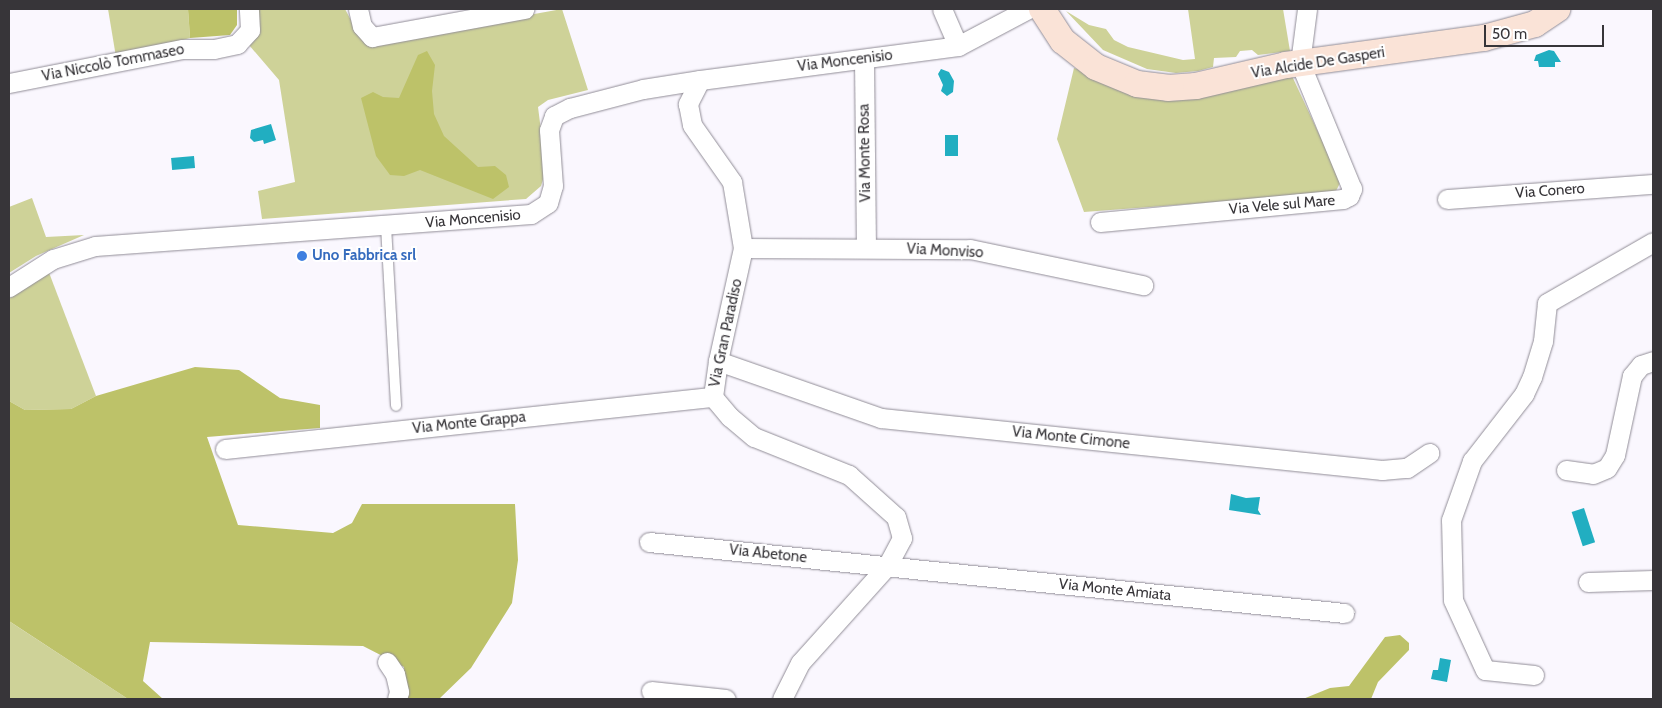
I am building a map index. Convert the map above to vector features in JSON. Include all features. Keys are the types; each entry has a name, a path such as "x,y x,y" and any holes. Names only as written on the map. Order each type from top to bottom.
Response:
{"street":[{"name":"Via Niccolò Tommaseo","path":"9,84 183,48 214,49 237,44 250,30 249,9"},
{"path":"360,17 372,37 524,9"},
{"path":"942,9 958,46"},
{"name":"Via Moncenisio","path":"1000,25 1014,9"},
{"name":"Via Moncenisio","path":"9,287 53,259 95,246 531,214 548,203 554,186 549,130 554,116 570,108 644,89 700,80 958,46 1028,9"},
{"name":"Via Alcide De Gasperi","path":"1042,9 1054,29 1074,51 1096,66 1136,84 1168,88 1196,86 1300,63 1484,38 1535,24 1557,9"},
{"path":"1300,63 1307,9"},
{"name":"Via Monte Rosa","path":"864,59 866,248"},
{"name":"Via Vele sul Mare","path":"1100,222 1344,199 1349,196 1352,189 1300,63"},
{"name":"Via Gran Paradiso","path":"700,80 688,104 692,124 732,182 744,248 718,361 713,397 730,417 754,436 849,475 896,517 902,538 887,566 800,663 782,699"},
{"name":"Via Conero","path":"1447,199 1653,184"},
{"path":"1534,675 1485,670 1453,600 1451,520 1472,461 1524,394 1532,377 1543,341 1547,304 1653,242"},
{"name":"Via Monviso","path":"744,248 970,249 1143,285"},
{"name":"Via Monte Cimone","path":"718,361 881,418 1382,470 1407,468 1429,453"},
{"path":"1566,470 1593,474 1607,468 1615,455 1632,376 1641,365 1653,361"},
{"name":"Via Monte Grappa","path":"225,449 713,397"},
{"name":"Via Abetone","path":"649,542 887,566"},
{"name":"Via Monte Amiata","path":"887,566 1344,613"},
{"path":"1588,582 1653,580"},
{"path":"387,662 395,674 399,692 397,699"},
{"path":"651,691 726,699"}],"lane":[{"path":"386,226 396,406"}],"green space":[{"path":"108,9 188,9 190,38 116,57"},
{"path":"188,9 237,9 237,25 230,35 190,38"},
{"path":"258,9 345,9 353,24 375,43 562,9 588,90 548,100 538,107 546,170 541,186 526,199 262,219 258,191 295,182 279,80 249,45 258,25"},
{"path":"1188,9 1283,9 1290,51 1258,55 1252,50 1240,51 1236,57 1214,58 1213,67 1198,71 1176,73 1147,69 1103,50 1066,11 1089,25 1106,29 1114,40 1128,47 1183,60 1195,59"},
{"path":"427,51 435,65 432,91 434,114 444,136 478,167 495,166 506,175 509,187 493,199 420,170 404,176 390,175 376,156 361,98 373,92 383,97 399,98 418,55"},
{"path":"1074,68 1114,81 1292,76 1341,181 1335,193 1084,212 1057,139"},
{"path":"32,198 46,237 84,235 36,256 9,273 9,207"},
{"path":"48,270 96,396 71,409 25,410 9,401 9,299"},
{"path":"195,367 239,370 280,398 320,405 320,428 207,437 238,525 333,533 352,523 362,504 515,504 518,560 512,603 471,668 439,699 405,699 404,667 363,646 150,642 143,681 163,699 128,699 9,621 9,401 25,410 71,409 96,396"},
{"path":"9,621 21,629 128,699 9,699"},
{"path":"1400,635 1409,643 1409,650 1378,682 1371,699 1303,699 1330,688 1349,686 1385,637"}],"water":[{"path":"1549,50 1554,51 1561,62 1555,62 1555,67 1539,67 1538,61 1534,61 1536,55"},
{"path":"941,69 949,72 954,81 953,92 947,96 941,91 943,85 938,74"},
{"path":"271,124 276,140 264,144 263,140 254,142 250,138 251,130"},
{"path":"945,135 958,135 958,156 945,156"},
{"path":"194,156 195,168 172,170 171,158"},
{"path":"1231,494 1246,498 1260,497 1258,510 1261,515 1229,510"},
{"path":"1584,508 1595,542 1583,546 1572,512"},
{"path":"1440,658 1451,660 1447,682 1431,679 1433,670 1438,670"}],"place":[{"name":"Uno Fabbrica srl","path":"302,256"}]}
